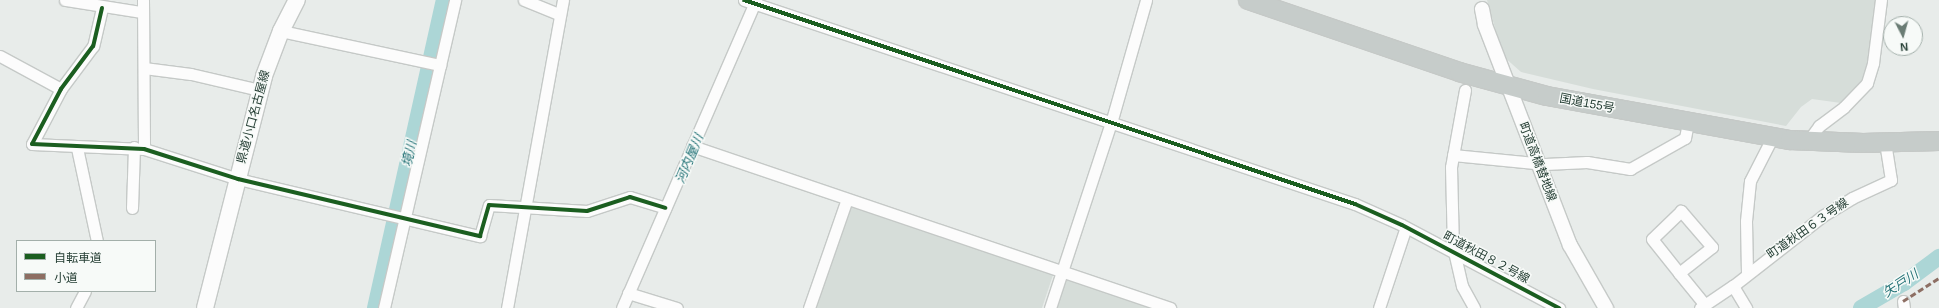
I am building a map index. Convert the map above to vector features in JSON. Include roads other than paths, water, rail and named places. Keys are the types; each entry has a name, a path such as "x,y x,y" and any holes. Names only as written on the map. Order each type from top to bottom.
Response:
{"highway":[{"name":"国道155号","path":"1248,0 1459,72 1508,86 1688,123 1772,138 1808,141 1885,143 1939,141"}],"main road":[{"name":"県道小口名古屋線","path":"205,308 260,90 281,31 297,0"}],"street":[{"path":"65,0 102,8 142,12"},
{"path":"132,208 139,148 144,68 143,0"},
{"path":"384,308 406,218 455,0"},
{"path":"524,0 558,14"},
{"path":"507,308 523,208 558,14 563,0"},
{"path":"1050,308 1111,123 1146,0"},
{"path":"1808,141 1818,126 1844,107 1867,83 1873,63 1881,0"},
{"path":"622,308 692,146 751,1"},
{"name":"町道秋田８２号線","path":"751,1 1355,204 1404,226 1559,308"},
{"name":"町道高橋替地線","path":"1481,5 1508,86 1537,164 1570,245 1606,308"},
{"path":"102,8 93,46 61,89 32,144 78,148 139,148 238,179 480,236 489,205 587,211 630,197 665,208"},
{"path":"281,31 440,65"},
{"path":"0,56 61,89"},
{"path":"144,68 191,74 260,90"},
{"path":"1465,90 1451,167 1455,253 1462,286 1474,308"},
{"path":"1453,155 1537,164 1587,162 1634,168 1685,138 1688,123"},
{"path":"1747,273 1746,221 1750,181 1772,138"},
{"name":"町道秋田６３号線","path":"1702,307 1733,286 1747,273 1824,215 1852,198 1891,180 1885,143"},
{"path":"692,146 1170,308"},
{"path":"78,148 97,240"},
{"path":"809,308 847,199"},
{"path":"1679,273 1712,247 1681,211 1652,239 1679,273 1702,307"},
{"path":"1379,308 1404,226"},
{"path":"1733,286 1746,308"},
{"path":"76,308 84,292"},
{"path":"628,293 677,308"}],"waterway":[{"name":"境川","path":"375,308 444,0"},
{"name":"矢戸川","path":"1861,308 1904,283 1939,257"}],"water label":[{"name":"河内屋川","path":"690,159"}]}
